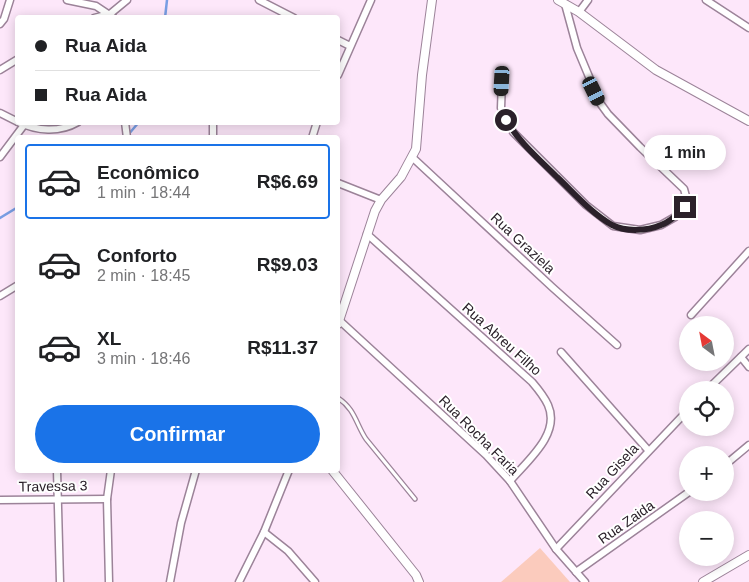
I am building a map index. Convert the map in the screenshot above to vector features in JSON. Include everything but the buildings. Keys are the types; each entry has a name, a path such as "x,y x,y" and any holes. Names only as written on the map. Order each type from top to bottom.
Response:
{"street":[{"path":"0,24 10,0"},
{"path":"67,0 88,4 109,15"},
{"path":"112,15 126,0"},
{"path":"260,0 288,15"},
{"path":"340,70 371,0"},
{"path":"340,316 367,234 381,200 401,177 413,158 418,137 422,75 432,0"},
{"path":"578,12 588,0"},
{"path":"706,0 749,28"},
{"path":"562,2 656,70 749,121"},
{"path":"502,81 501,108 513,132 586,205 613,226 640,230 661,225 675,217 685,207 687,200 684,189 640,147 600,103 577,48 562,2"},
{"path":"340,41 350,46"},
{"path":"0,70 15,60"},
{"path":"0,113 15,120"},
{"path":"0,157 19,125"},
{"path":"25,125 36,129 57,130 70,125"},
{"name":"Rua Graziela","path":"413,158 617,345"},
{"path":"340,184 381,200"},
{"name":"Rua Abreu Filho","path":"367,234 532,382 548,405 552,418 550,431 541,445 510,481"},
{"path":"691,315 749,250"},
{"path":"0,296 15,287"},
{"name":"Rua Rocha Faria","path":"340,324 486,455 510,481 556,549 585,582"},
{"path":"717,381 749,349"},
{"path":"561,352 648,450"},
{"path":"741,357 749,368"},
{"name":"Rua Gisela","path":"556,549 679,419"},
{"path":"734,458 749,445"},
{"path":"57,473 60,582"},
{"path":"109,582 107,499 111,473"},
{"path":"170,582 181,523 195,473"},
{"path":"239,582 264,532 288,473"},
{"path":"334,473 420,582"},
{"name":"Travessa 3","path":"0,500 107,499"},
{"name":"Rua Zaida","path":"576,572 679,499"},
{"path":"264,532 288,551 315,582"},
{"path":"703,582 749,555"}],"lane":[{"path":"340,400 353,412 360,430 366,439 415,499"}],"shaded area":[{"path":"540,548 570,582 501,582"}],"waterway":[{"path":"165,15 167,0"},
{"path":"128,135 136,125"},
{"path":"0,218 15,209"}],"route":[{"path":"506,120 513,132 534,155 586,205 613,226 640,230 661,225 675,217 685,207"}]}
